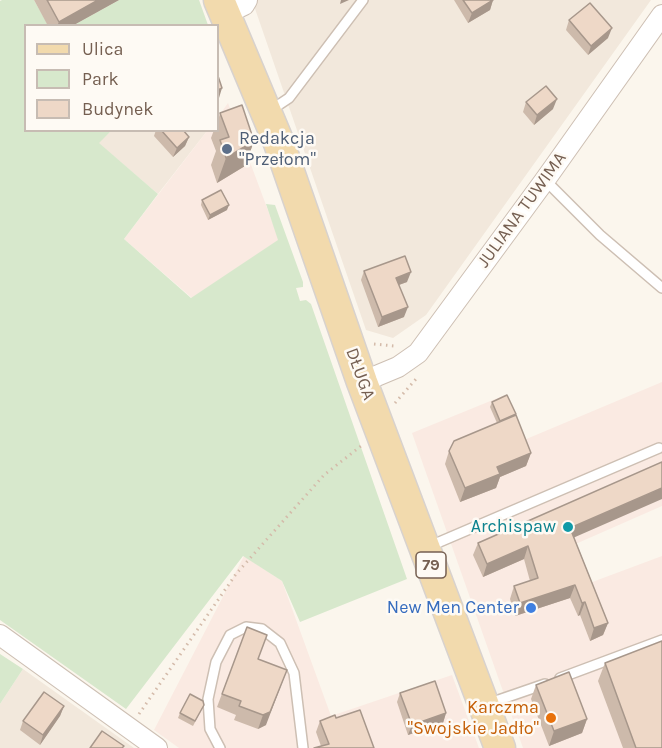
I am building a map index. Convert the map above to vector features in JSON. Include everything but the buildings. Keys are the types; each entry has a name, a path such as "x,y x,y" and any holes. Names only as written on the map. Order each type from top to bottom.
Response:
{"main road":[{"name":"DŁUGA","path":"231,5 362,382 500,748"}],"street":[{"name":"JULIANA TUWIMA","path":"362,382 398,367 418,353 662,15"},
{"path":"0,635 157,748"}],"lane":[{"path":"267,112 288,98 363,0"},
{"path":"545,180 600,235 662,288"},
{"path":"425,549 659,448"},
{"path":"220,748 210,729 208,699 216,662 230,635 246,627 262,629 280,643 294,673 303,748"},
{"path":"483,704 499,701 662,640"}],"path":[{"path":"371,343 393,346 400,342"},
{"path":"395,404 421,372"},
{"path":"130,728 236,574 324,475 367,441"}],"shaded area":[{"path":"252,0 651,0 426,315 393,338 366,330"},
{"path":"228,103 279,240 192,298 124,239 206,132 219,132 219,116"},
{"path":"110,132 206,132 158,194 98,143"},
{"path":"662,382 662,506 571,546 587,584 662,556 662,748 523,748 412,433 505,395 524,440"},
{"path":"244,556 282,581 331,716 452,675 479,748 179,748 154,730"},
{"path":"23,669 134,748 0,748 0,704"}],"green space":[{"path":"34,0 47,24 24,24 24,132 110,132 99,143 158,194 124,239 191,298 278,240 266,204 275,205 303,282 303,287 296,288 300,301 306,300 311,304 407,579 300,622 282,581 243,556 126,709 0,620 0,1"},
{"path":"119,0 199,0 208,24 76,24"},
{"path":"0,654 23,669 0,704"}],"place":[{"name":"Redakcja \"Przełom\"","path":"227,149"},
{"name":"Archispaw","path":"568,527"},
{"name":"New Men Center","path":"531,608"},
{"name":"Karczma \"Swojskie Jadło\"","path":"551,718"}]}
